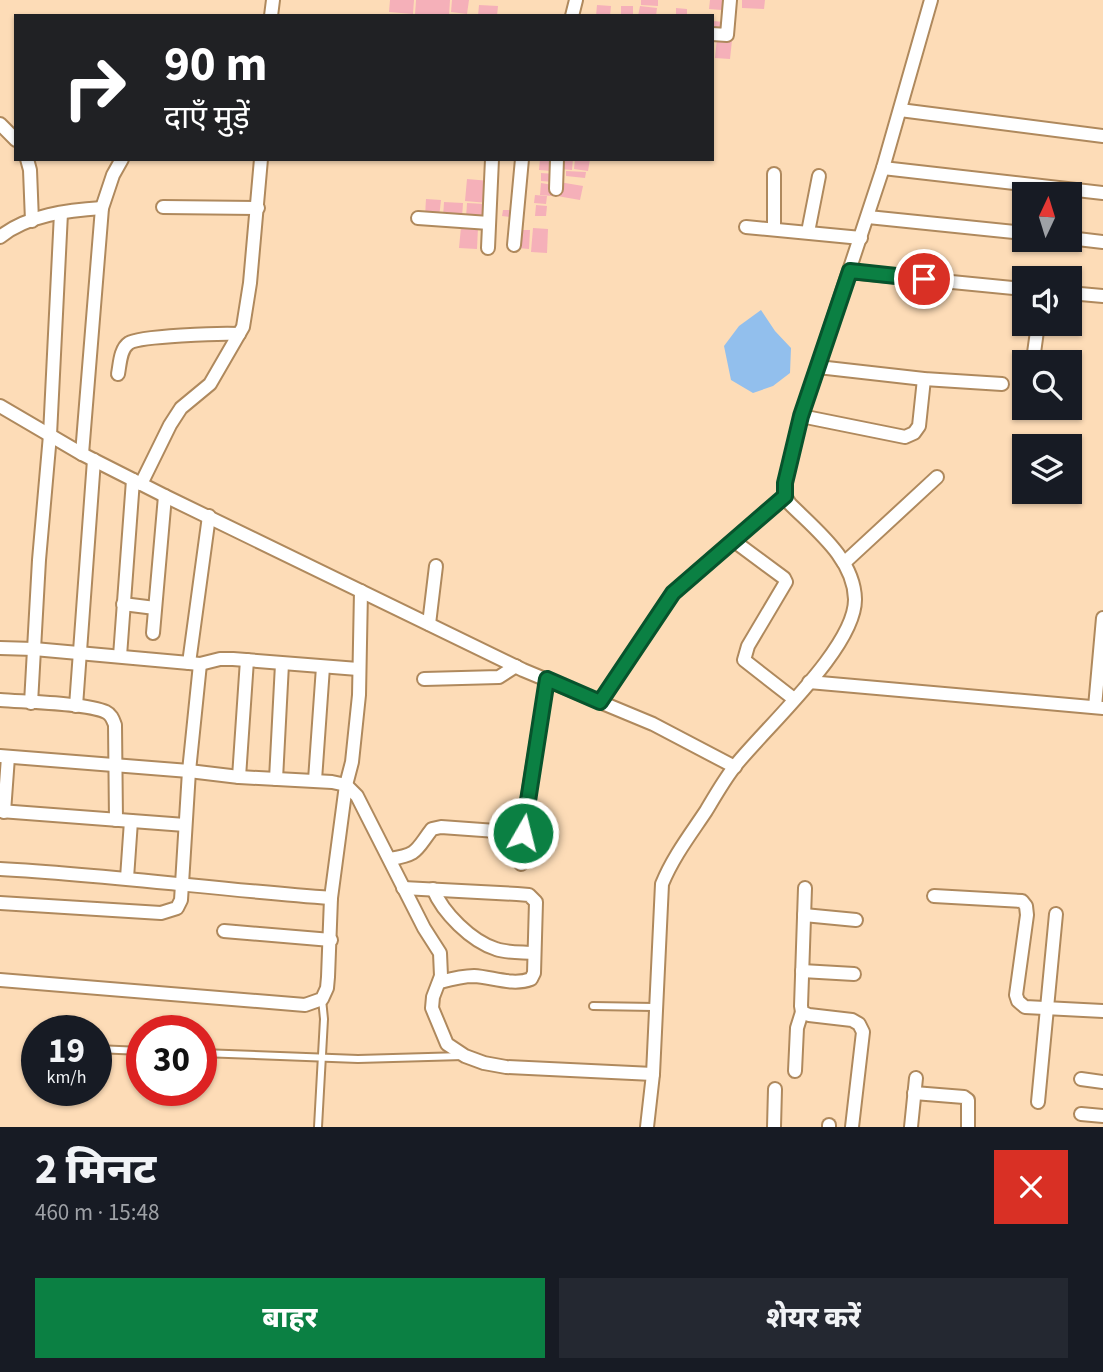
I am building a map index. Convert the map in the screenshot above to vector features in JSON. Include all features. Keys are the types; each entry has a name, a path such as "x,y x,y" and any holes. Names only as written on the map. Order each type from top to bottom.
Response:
{"street":[{"path":"714,34 727,35 730,0"},
{"path":"651,1126 654,1007 662,884 670,864 735,767 809,682 843,635 854,608 855,597 851,579 844,563 833,547 785,496 785,483 801,416 868,217 931,0"},
{"path":"900,110 1103,136"},
{"path":"0,124 14,138"},
{"path":"28,161 32,221"},
{"path":"76,706 102,208 113,174 121,161"},
{"path":"120,656 137,482 181,408 210,384 239,334 245,317 250,283 261,161"},
{"path":"488,248 492,161"},
{"path":"514,245 523,161"},
{"path":"556,190 557,161"},
{"path":"883,168 1103,193"},
{"path":"774,174 774,229"},
{"path":"808,232 819,176"},
{"path":"163,207 258,208"},
{"path":"0,237 7,231 32,221 61,213 102,208"},
{"path":"31,703 39,560 50,435 61,213"},
{"path":"868,217 1012,232"},
{"path":"418,218 489,223"},
{"path":"746,227 860,238"},
{"path":"1082,240 1103,242"},
{"path":"850,271 1012,288"},
{"path":"1082,294 1103,296"},
{"path":"118,374 125,347 140,338 205,333 239,334"},
{"path":"818,367 924,379 1002,384"},
{"path":"801,416 905,437 914,433 919,426 924,379"},
{"path":"0,405 88,457 165,496 516,666 653,724 735,767"},
{"path":"844,563 937,477"},
{"path":"153,633 165,496"},
{"path":"600,702 673,593 785,496"},
{"path":"0,903 161,914 177,908 181,900 194,663 209,516"},
{"path":"734,541 786,582 748,646 744,660 794,699"},
{"path":"429,624 436,566"},
{"path":"0,980 305,1005 322,999 327,988 331,898 346,785 352,762 359,695 360,591"},
{"path":"124,604 155,608"},
{"path":"809,682 1099,708 1103,618"},
{"path":"0,648 194,663 220,659 358,669"},
{"path":"239,777 247,660"},
{"path":"276,779 282,664"},
{"path":"424,679 499,677 516,666"},
{"path":"315,780 323,667"},
{"path":"521,863 523,833 547,679"},
{"path":"0,701 76,706 104,711 111,716 115,725 117,765 116,820"},
{"path":"185,825 2,812 4,756 239,777 315,780 346,785 356,796 424,928 440,953 440,982 433,997 432,1008 447,1044 465,1056 506,1067 653,1074"},
{"path":"127,878 131,821"},
{"path":"390,859 409,856 419,849 432,829 441,827 523,833"},
{"path":"0,869 127,878 331,898"},
{"path":"403,888 517,894 533,898 536,902 534,973 531,979 524,982 473,976 440,982"},
{"path":"795,1071 797,1028 803,1012 805,888"},
{"path":"433,889 437,899 452,918 488,945 503,951 534,953"},
{"path":"934,896 1022,901 1027,915 1016,995 1018,1001 1025,1007 1103,1011"},
{"path":"1038,1102 1056,914"},
{"path":"804,915 856,920"},
{"path":"224,930 331,940"},
{"path":"802,971 854,974"},
{"path":"803,1012 852,1020 859,1024 863,1032 852,1127"},
{"path":"911,1127 916,1079"},
{"path":"1081,1079 1103,1082"},
{"path":"774,1127 775,1089"},
{"path":"914,1093 964,1097 970,1105 968,1127"},
{"path":"1081,1114 1103,1116"}],"lane":[{"path":"318,1127 324,1019 322,999"},
{"path":"593,1006 654,1007"},
{"path":"217,1055 322,1059 465,1056"}],"water":[{"path":"761,310 791,348 790,373 773,386 753,393 731,380 724,346 739,326"}],"building":[{"path":"390,0 414,0 413,14 389,12"},
{"path":"416,0 450,0 449,14 415,14"},
{"path":"452,0 469,0 467,14 451,12"},
{"path":"641,0 658,0 658,6 641,5"},
{"path":"710,0 724,0 722,10 709,9"},
{"path":"742,0 765,0 764,9 742,8"},
{"path":"479,5 498,6 497,14 478,14"},
{"path":"597,5 611,6 610,14 596,14"},
{"path":"621,6 633,6 633,14 621,14"},
{"path":"640,6 657,8 656,14 638,14"},
{"path":"676,8 687,9 687,14 676,14"},
{"path":"714,21 725,22 724,34 714,33"},
{"path":"717,38 732,40 730,59 715,58"},
{"path":"540,161 553,161 552,171 539,170"},
{"path":"560,161 573,161 572,170 559,169"},
{"path":"575,161 590,161 588,171 574,169"},
{"path":"566,171 586,172 585,178 566,176"},
{"path":"541,173 555,174 554,182 541,181"},
{"path":"467,179 490,181 488,203 465,201"},
{"path":"559,182 583,186 580,200 557,196"},
{"path":"541,183 553,185 552,196 540,195"},
{"path":"535,195 547,196 546,204 534,203"},
{"path":"426,199 441,200 439,218 425,216"},
{"path":"444,202 463,203 462,218 443,217"},
{"path":"467,203 486,204 485,219 466,218"},
{"path":"536,205 547,206 546,216 535,216"},
{"path":"503,210 511,210 511,217 502,216"},
{"path":"461,227 478,228 477,249 459,248"},
{"path":"533,228 548,229 547,253 531,252"},
{"path":"519,230 530,230 529,249 518,248"}],"route":[{"path":"523,833 547,679 600,702 673,593 785,496 785,483 801,416 850,271 924,279"}]}
